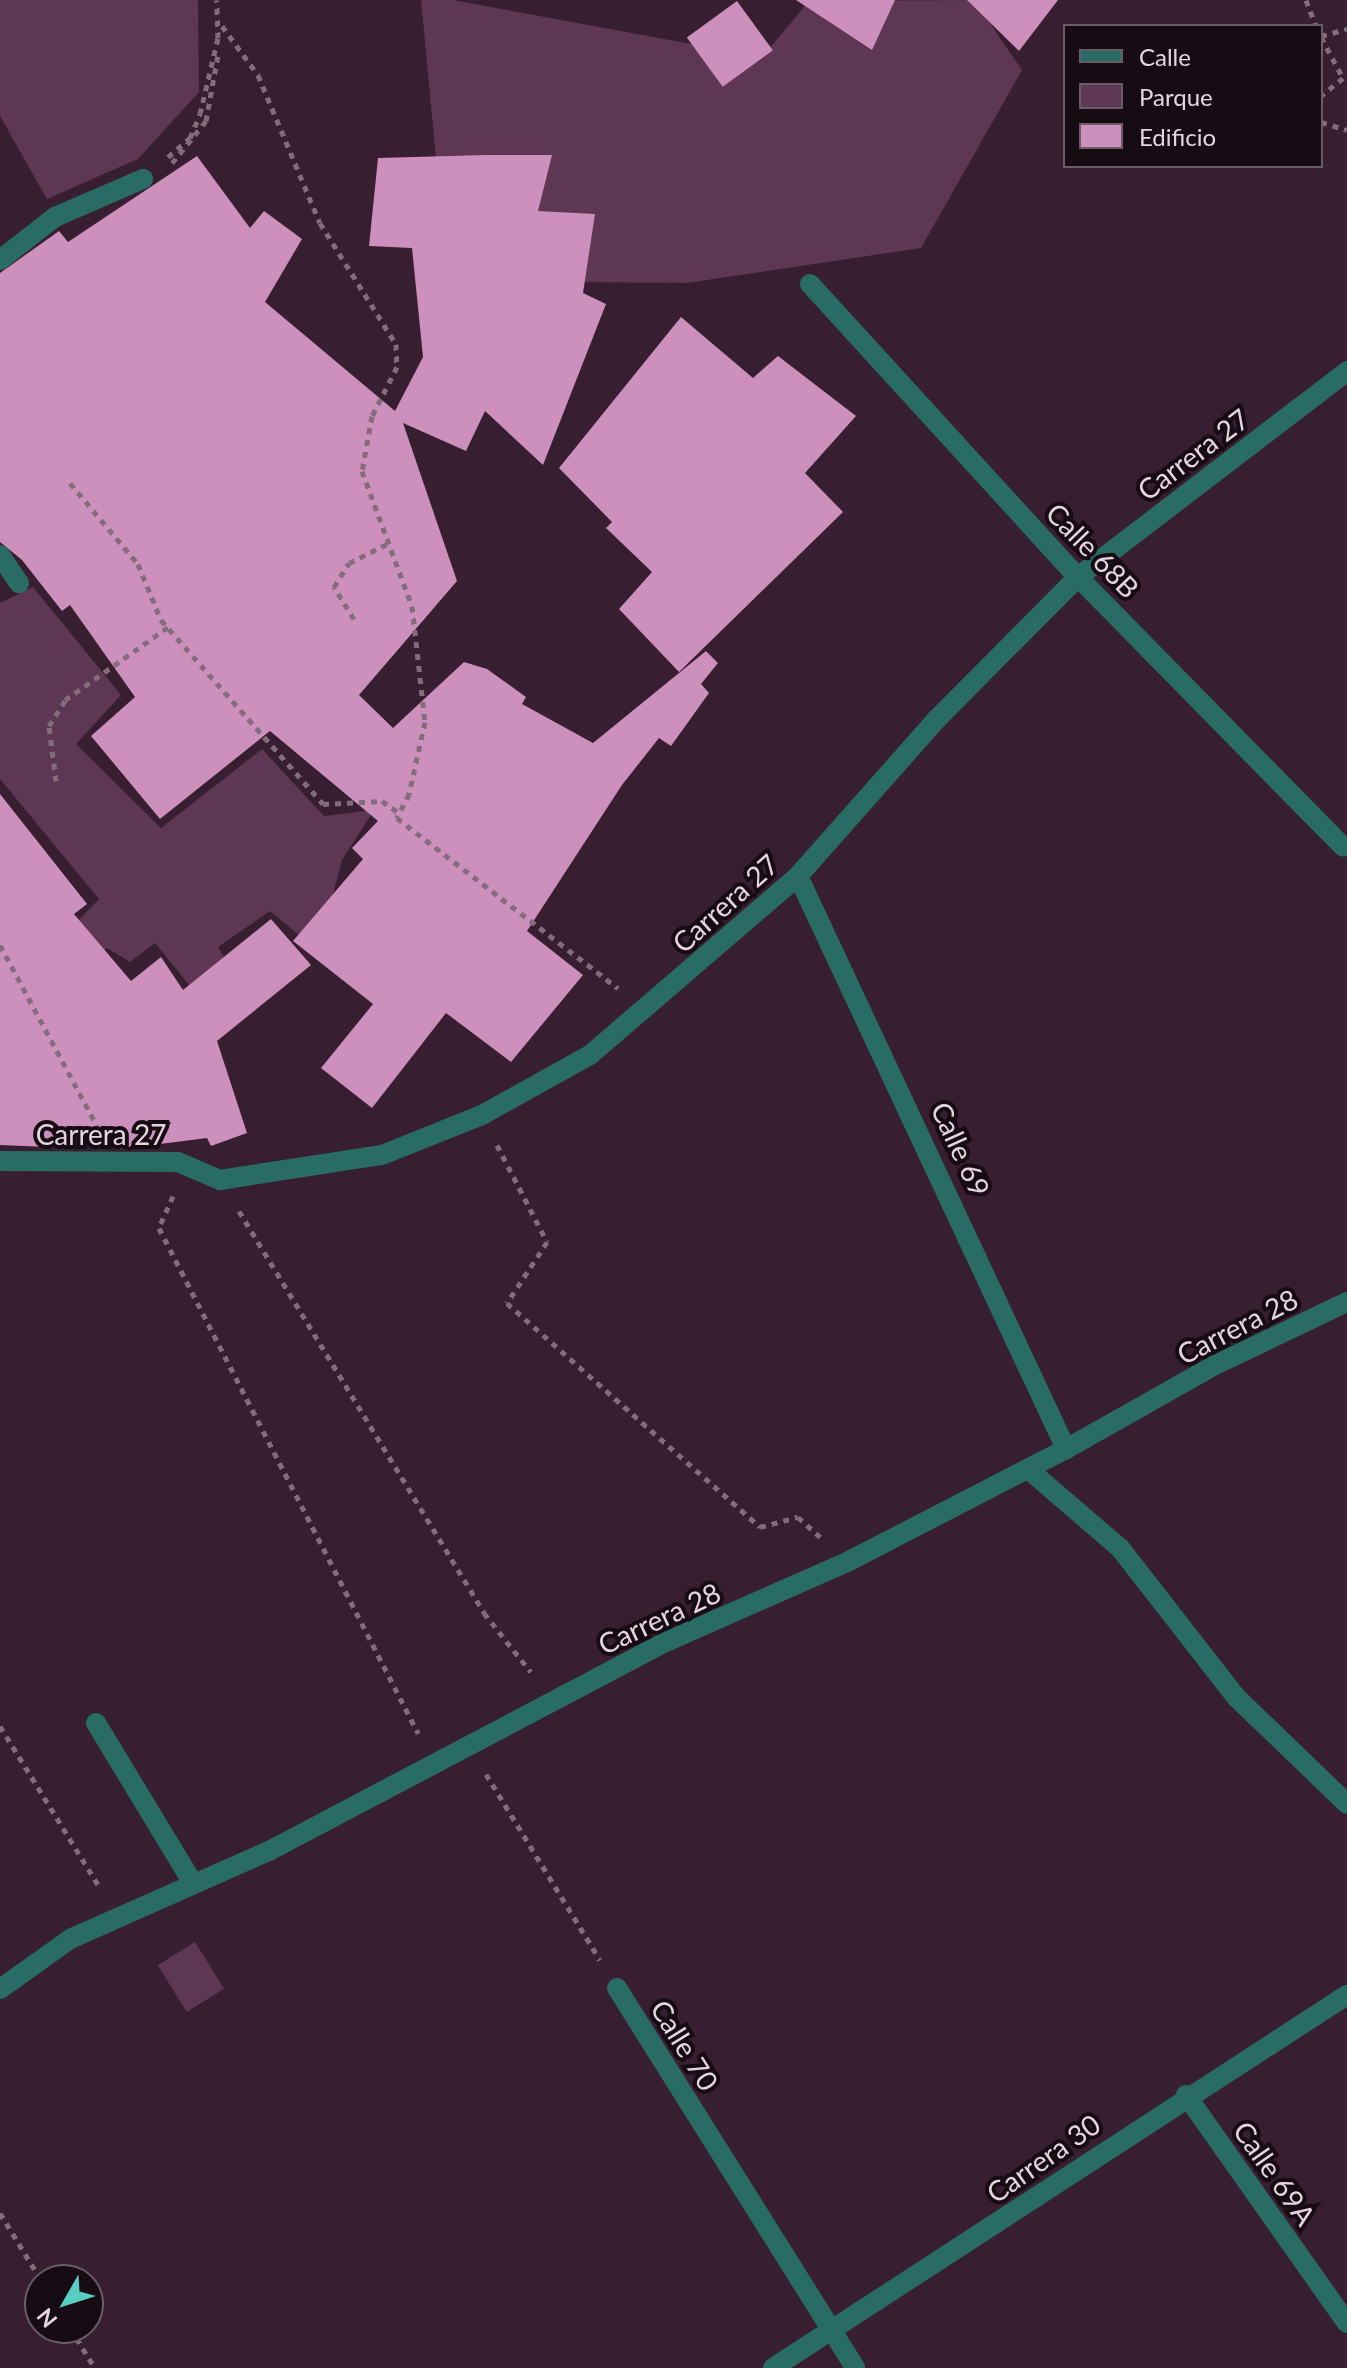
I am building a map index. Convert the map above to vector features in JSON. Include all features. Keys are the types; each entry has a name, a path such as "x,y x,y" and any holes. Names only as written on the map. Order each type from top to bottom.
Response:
{"street":[{"path":"0,260 55,217 143,179"},
{"name":"Calle 68B","path":"810,284 1078,577 1345,849"},
{"name":"Carrera 27","path":"0,1161 178,1162 220,1180 382,1155 482,1115 590,1055 646,1010 798,876 937,719 1078,577 1347,371"},
{"path":"0,555 19,583"},
{"name":"Calle 69","path":"798,876 1066,1449"},
{"name":"Carrera 28","path":"0,1989 70,1939 269,1851 433,1763 472,1747 553,1701 849,1561 1066,1449 1215,1365 1347,1302"},
{"path":"1028,1469 1120,1548 1236,1697 1347,1804"},
{"path":"96,1723 193,1883"},
{"name":"Calle 70","path":"617,1988 855,2368"},
{"name":"Carrera 30","path":"773,2368 1186,2095 1347,1995"},
{"name":"Calle 69A","path":"1186,2095 1347,2323"}],"path":[{"path":"143,179 190,138 218,38 217,0"},
{"path":"1306,0 1315,24"},
{"path":"143,179 180,158 206,121 222,26 258,75 297,180 320,223 396,344 397,367 372,416 362,471 365,492 391,542 412,606 425,722 397,818 646,1010"},
{"path":"1323,35 1347,29"},
{"path":"1323,40 1343,78 1323,94"},
{"path":"1323,123 1347,130"},
{"path":"70,483 138,564 168,627 323,804 382,801 399,813"},
{"path":"354,619 334,587 349,563 391,542"},
{"path":"56,781 49,726 65,700 168,627"},
{"path":"0,945 116,1162"},
{"path":"482,1115 547,1242 507,1303 760,1527 798,1517 849,1561"},
{"path":"178,1162 180,1180 159,1228 433,1763"},
{"path":"220,1180 484,1613 553,1701"},
{"path":"0,1726 119,1918"},
{"name":"Calle 70","path":"472,1747 617,1988"},
{"path":"0,2213 31,2264"},
{"path":"80,2344 95,2368"}],"green space":[{"path":"0,0 198,0 199,92 138,159 47,199 0,116"},
{"path":"421,0 453,0 762,57 809,1 974,0 1022,70 921,248 687,283 576,282 437,169"},
{"path":"33,587 121,695 76,744 161,828 262,749 324,816 374,810 342,860 318,951 270,911 218,947 251,1003 215,1017 155,943 130,962 107,948 62,991 44,956 99,899 0,779 0,603"},
{"path":"195,1942 224,1989 187,2012 158,1965"}],"building":[{"path":"796,0 895,0 872,50"},
{"path":"967,0 1058,0 1019,51"},
{"path":"737,1 773,50 723,87 687,37"},
{"path":"552,155 538,211 595,214 583,293 606,304 543,465 485,411 466,451 403,423 457,581 359,695 393,728 464,662 487,669 526,697 522,704 593,743 706,651 718,663 701,684 709,693 671,746 659,738 622,785 527,931 583,975 511,1062 446,1013 372,1108 321,1068 373,1004 293,941 363,859 352,848 378,821 270,731 160,819 91,736 135,697 70,605 62,611 22,560 0,542 0,273 59,231 68,242 197,156 250,228 264,211 302,239 265,302 395,411 423,357 412,248 369,246 378,158"},
{"path":"681,317 753,378 778,356 856,416 805,473 843,512 679,672 619,609 652,572 606,528 612,522 559,468"},
{"path":"0,794 87,904 74,914 131,981 161,957 183,990 271,919 311,965 217,1041 247,1133 211,1146 207,1138 121,1149 111,1129 72,1148 0,1145"}]}
